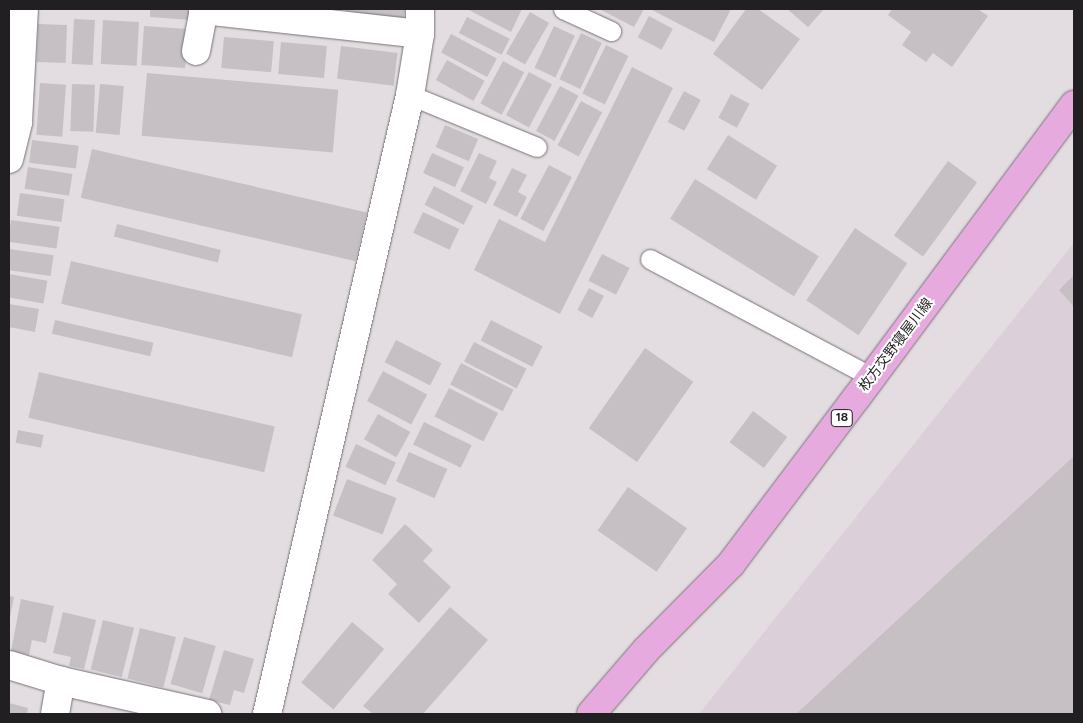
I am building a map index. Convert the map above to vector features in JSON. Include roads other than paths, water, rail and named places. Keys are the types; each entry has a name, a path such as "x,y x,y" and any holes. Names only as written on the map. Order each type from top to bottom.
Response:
{"main road":[{"name":"枚方交野寝屋川線","path":"591,714 646,650 731,564 872,378 1074,105"}],"street":[{"path":"9,159 18,122 24,9"},
{"path":"196,51 204,9 420,22 410,95 267,714"},
{"path":"9,665 61,681 207,714"},
{"path":"54,714 61,681"}],"lane":[{"path":"563,9 611,31"},
{"path":"410,95 537,147"},
{"path":"650,259 872,378"}]}
